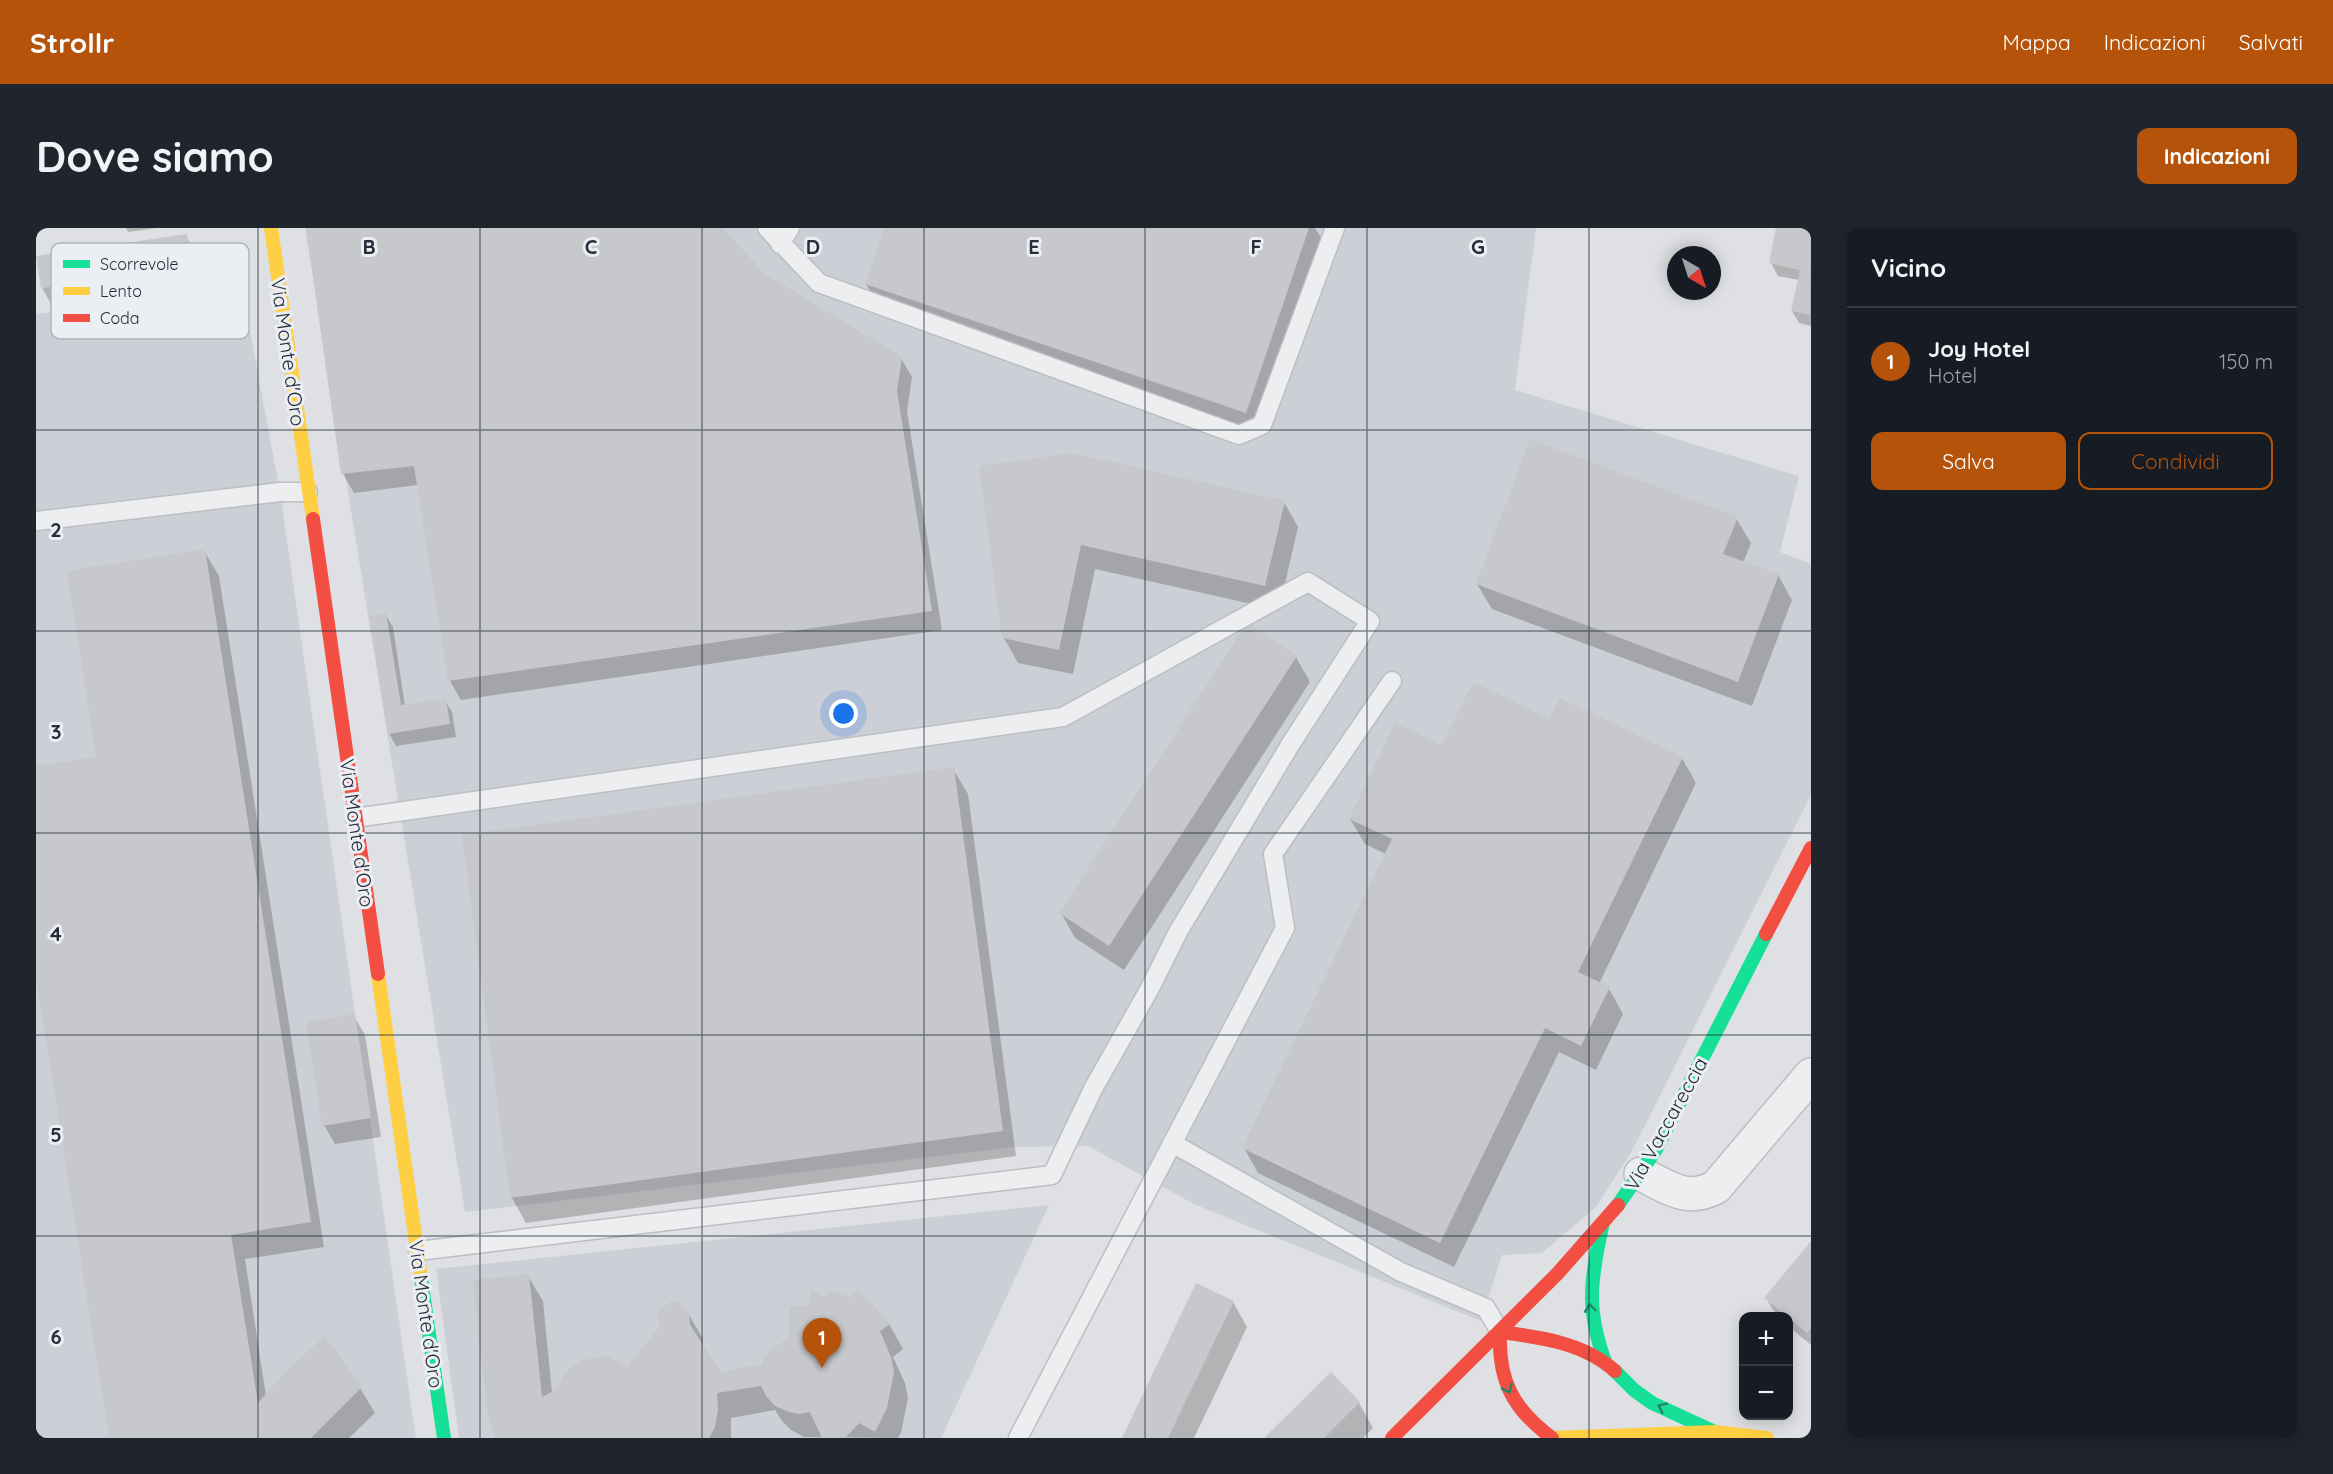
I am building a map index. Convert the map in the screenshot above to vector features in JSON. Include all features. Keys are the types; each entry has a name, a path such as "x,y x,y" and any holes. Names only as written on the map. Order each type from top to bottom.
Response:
{"main road":[{"name":"Via Monte d'Oro","path":"271,228 444,1438"},
{"name":"Via Vaccareccia","path":"1392,1438 1602,1227 1641,1174 1811,848"},
{"path":"1602,1227 1591,1274 1589,1298 1598,1343 1606,1364"},
{"path":"1715,1432 1644,1398 1623,1382 1606,1364 1554,1340 1533,1335 1500,1332 1499,1363 1509,1393 1521,1411 1551,1438 1715,1432 1767,1438"}],"street":[{"path":"1641,1174 1684,1194 1703,1193 1713,1189 1723,1181 1811,1075"}],"lane":[{"path":"767,228 819,283 1239,435 1262,425 1335,228"},
{"path":"780,244 790,228"},
{"path":"36,521 280,492 308,492"},
{"path":"355,818 1063,717 1308,582 1370,621 1290,746 1178,932 1150,988 1093,1089 1052,1175 418,1251"},
{"path":"1018,1438 1285,928 1273,854 1392,681"},
{"path":"1172,1143 1401,1272 1486,1308 1500,1332"}],"shaded area":[{"path":"305,228 1536,228 1515,390 1799,476 1780,552 1811,564 1811,795 1632,1151 1596,1207 1542,1253 1502,1255 1481,1321 1194,1204 1088,1146 1014,1147 465,1212"},
{"path":"51,312 51,339 249,339 249,326 280,492 416,1438 36,1438 36,314"},
{"path":"1049,1205 941,1438 459,1438 436,1269"}],"building":[{"path":"306,228 723,228 764,273 902,357 897,391 932,611 448,681 414,466 341,474"},
{"path":"884,228 1309,228 1246,413 865,284"},
{"path":"1776,228 1811,228 1810,315 1791,311 1800,270 1769,263"},
{"path":"187,234 188,243 125,243"},
{"path":"51,254 51,287 41,288 36,256"},
{"path":"1530,439 1738,517 1723,554 1779,574 1738,682 1476,584"},
{"path":"1072,453 1285,501 1265,586 1081,545 1059,650 1002,638 979,466"},
{"path":"205,549 311,1222 231,1235 258,1403 288,1369 325,1336 362,1387 311,1438 109,1438 36,977 36,766 96,757 67,571"},
{"path":"386,613 401,705 446,698 450,724 388,734 369,616"},
{"path":"1247,623 1297,656 1109,946 1059,913"},
{"path":"1473,682 1549,719 1560,698 1683,757 1578,972 1610,987 1581,1046 1545,1028 1440,1243 1242,1148 1392,839 1349,819 1395,723 1442,745"},
{"path":"954,767 1003,1131 510,1198 462,835"},
{"path":"355,1014 371,1118 322,1126 306,1022"},
{"path":"1811,1241 1811,1328 1807,1333 1793,1322 1793,1312 1781,1312 1764,1298"},
{"path":"529,1274 542,1397 557,1389 570,1367 582,1360 606,1356 627,1366 660,1327 657,1315 659,1310 672,1301 679,1302 689,1312 690,1325 721,1372 762,1364 770,1350 789,1338 789,1306 807,1306 812,1291 826,1297 831,1290 851,1298 855,1291 865,1296 890,1324 880,1331 891,1357 894,1372 887,1408 875,1432 859,1423 845,1438 822,1438 810,1412 799,1414 775,1406 761,1386 717,1393 718,1410 715,1427 709,1438 496,1438 487,1411 473,1280"},
{"path":"1196,1283 1234,1301 1168,1438 1122,1438"},
{"path":"1331,1372 1360,1402 1324,1438 1264,1438"}],"traffic: fast":[{"path":"1618,1205 1655,1151 1766,934"},
{"path":"1602,1227 1592,1296 1595,1328 1606,1364"},
{"path":"421,1278 444,1438"},
{"path":"1615,1371 1634,1390 1652,1403 1715,1432"}],"traffic: slow":[{"path":"271,228 313,519"},
{"path":"378,974 421,1278"},
{"path":"1551,1438 1715,1432 1767,1438"}],"traffic: jam":[{"path":"313,519 378,974"},
{"path":"1766,934 1811,848"},
{"path":"1392,1438 1558,1273 1618,1205"},
{"path":"1552,1438 1527,1416 1511,1392 1502,1365 1500,1332 1546,1339 1576,1348 1603,1361 1615,1371"}],"place":[{"name":"Joy Hotel","path":"822,1368"}]}
